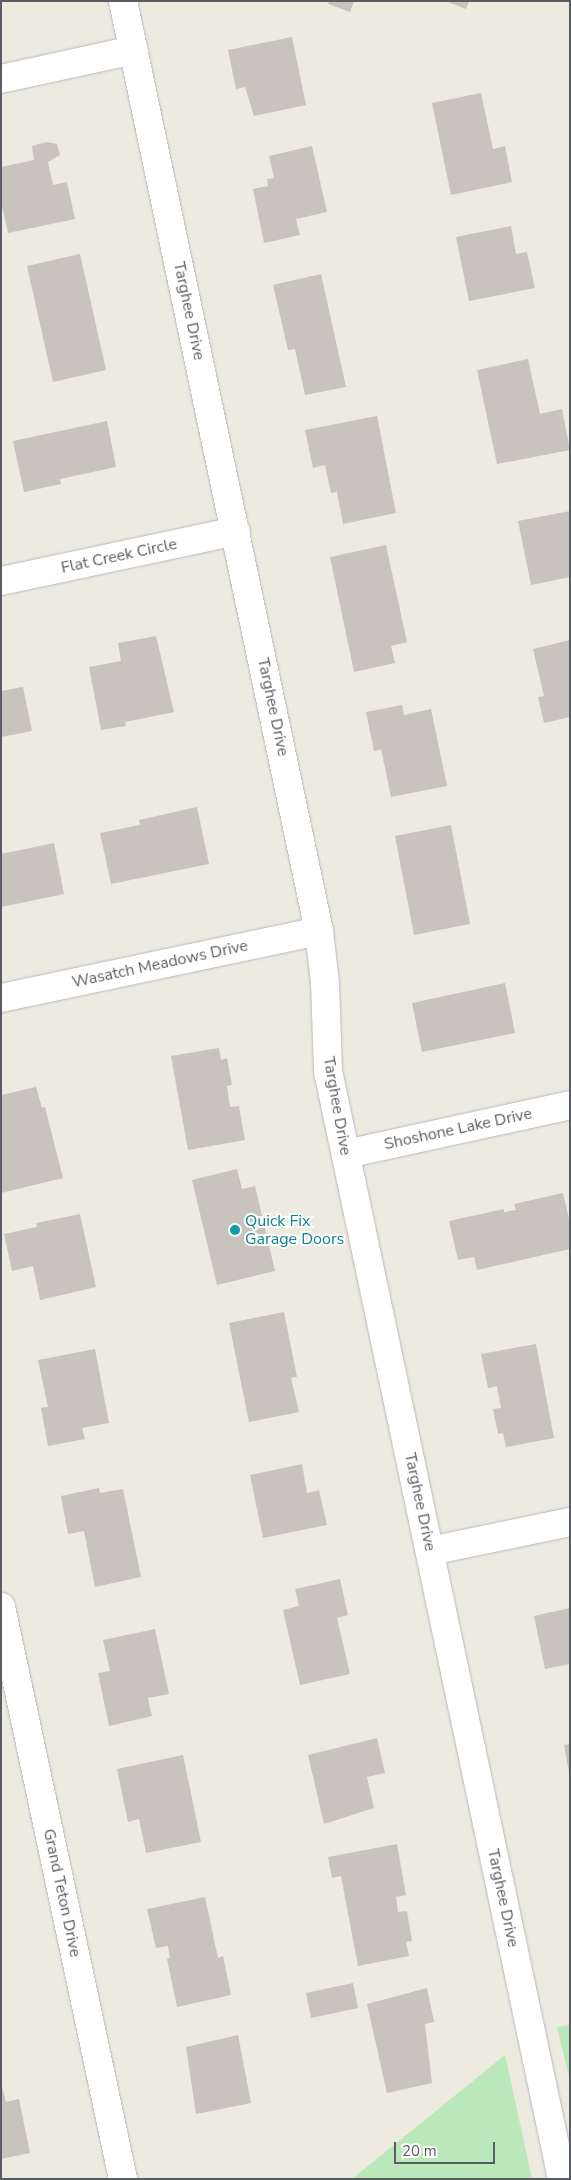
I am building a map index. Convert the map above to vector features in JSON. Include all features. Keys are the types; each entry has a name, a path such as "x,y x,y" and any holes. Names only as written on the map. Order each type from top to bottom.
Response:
{"street":[{"name":"Targhee Drive","path":"123,1 319,931 325,983 328,1072 562,2179"},
{"path":"1,78 134,50"},
{"name":"Flat Creek Circle","path":"1,581 236,531"},
{"name":"Wasatch Meadows Drive","path":"1,998 319,931"},
{"name":"Shoshone Lake Drive","path":"346,1154 570,1105"},
{"path":"430,1551 570,1522"},
{"name":"Grand Teton Drive","path":"1,1607 123,2179"}],"green space":[{"path":"570,2025 570,2081 557,2027"},
{"path":"505,2055 532,2179 352,2179"}],"building":[{"path":"329,1 354,1 350,12 328,4"},
{"path":"446,1 469,1 466,9"},
{"path":"292,37 306,105 254,116 245,87 236,89 228,50"},
{"path":"481,93 493,149 505,146 512,182 451,195 432,103"},
{"path":"47,142 57,144 60,155 48,162 53,185 67,182 75,219 8,233 1,202 1,167 34,160 32,146"},
{"path":"312,146 327,212 296,219 300,235 264,243 253,189 268,186 267,179 274,178 269,156"},
{"path":"511,226 516,254 527,252 535,288 469,301 456,237"},
{"path":"80,254 106,370 53,382 27,266"},
{"path":"321,274 346,387 305,395 295,349 288,350 273,285"},
{"path":"528,359 540,414 562,409 570,450 497,464 477,370"},
{"path":"377,416 396,513 343,524 337,492 331,493 325,465 313,468 305,430"},
{"path":"107,421 116,467 60,479 61,484 24,492 13,441"},
{"path":"570,511 570,577 531,585 518,521"},
{"path":"386,545 407,642 391,646 395,663 354,672 330,557"},
{"path":"156,636 174,712 125,722 126,726 101,730 89,667 121,661 118,643"},
{"path":"570,640 570,717 544,723 538,697 544,696 533,649"},
{"path":"23,687 32,731 1,737 1,691"},
{"path":"402,705 404,715 431,709 447,786 391,797 381,749 374,751 366,712"},
{"path":"197,807 209,864 111,884 100,833 140,825 139,820"},
{"path":"451,825 470,924 414,935 395,836"},
{"path":"54,843 64,894 1,907 1,854"},
{"path":"505,983 515,1033 422,1052 412,1003"},
{"path":"219,1048 221,1060 227,1058 232,1085 227,1086 230,1107 239,1106 245,1140 188,1150 171,1056"},
{"path":"36,1087 42,1108 45,1107 63,1178 1,1193 1,1095"},
{"name":"Quick Fix Garage Doors","path":"237,1169 242,1189 255,1186 275,1271 217,1285 192,1180"},
{"path":"563,1193 570,1223 570,1249 477,1270 474,1257 458,1260 449,1221 504,1209 504,1212 516,1210 514,1204"},
{"path":"80,1214 96,1287 40,1300 33,1266 12,1271 4,1234 37,1227 36,1223"},
{"path":"284,1312 297,1377 291,1378 299,1412 249,1422 229,1323"},
{"path":"536,1344 554,1438 506,1447 503,1433 498,1434 493,1409 501,1408 497,1386 488,1388 481,1354"},
{"path":"95,1349 109,1423 82,1428 85,1439 48,1446 41,1408 48,1407 38,1360"},
{"path":"302,1464 307,1493 319,1490 327,1525 263,1538 250,1475"},
{"path":"99,1488 100,1493 123,1489 141,1577 95,1587 84,1531 68,1534 61,1496"},
{"path":"340,1579 348,1615 337,1618 350,1674 300,1685 283,1610 299,1606 295,1589"},
{"path":"570,1608 570,1664 545,1669 534,1616"},
{"path":"155,1629 169,1694 148,1698 152,1716 109,1726 98,1673 110,1671 103,1640"},
{"path":"377,1738 385,1773 367,1777 374,1808 324,1824 308,1755"},
{"path":"570,1744 570,1773 569,1773 564,1745"},
{"path":"183,1755 201,1842 146,1853 139,1819 128,1822 117,1769"},
{"path":"397,1844 406,1895 396,1897 398,1912 407,1911 412,1941 406,1942 409,1956 358,1966 341,1876 332,1878 328,1857"},
{"path":"205,1897 218,1958 223,1956 231,1995 177,2007 167,1959 170,1958 168,1946 156,1948 147,1909"},
{"path":"353,1983 358,2008 311,2018 306,1993"},
{"path":"427,1988 434,2022 425,2024 432,2083 387,2093 367,2004"},
{"path":"238,2035 251,2103 196,2114 186,2047"},
{"path":"1,2082 6,2102 19,2099 30,2153 1,2159"}],"place":[{"name":"Quick Fix Garage Doors","path":"235,1230"}]}
